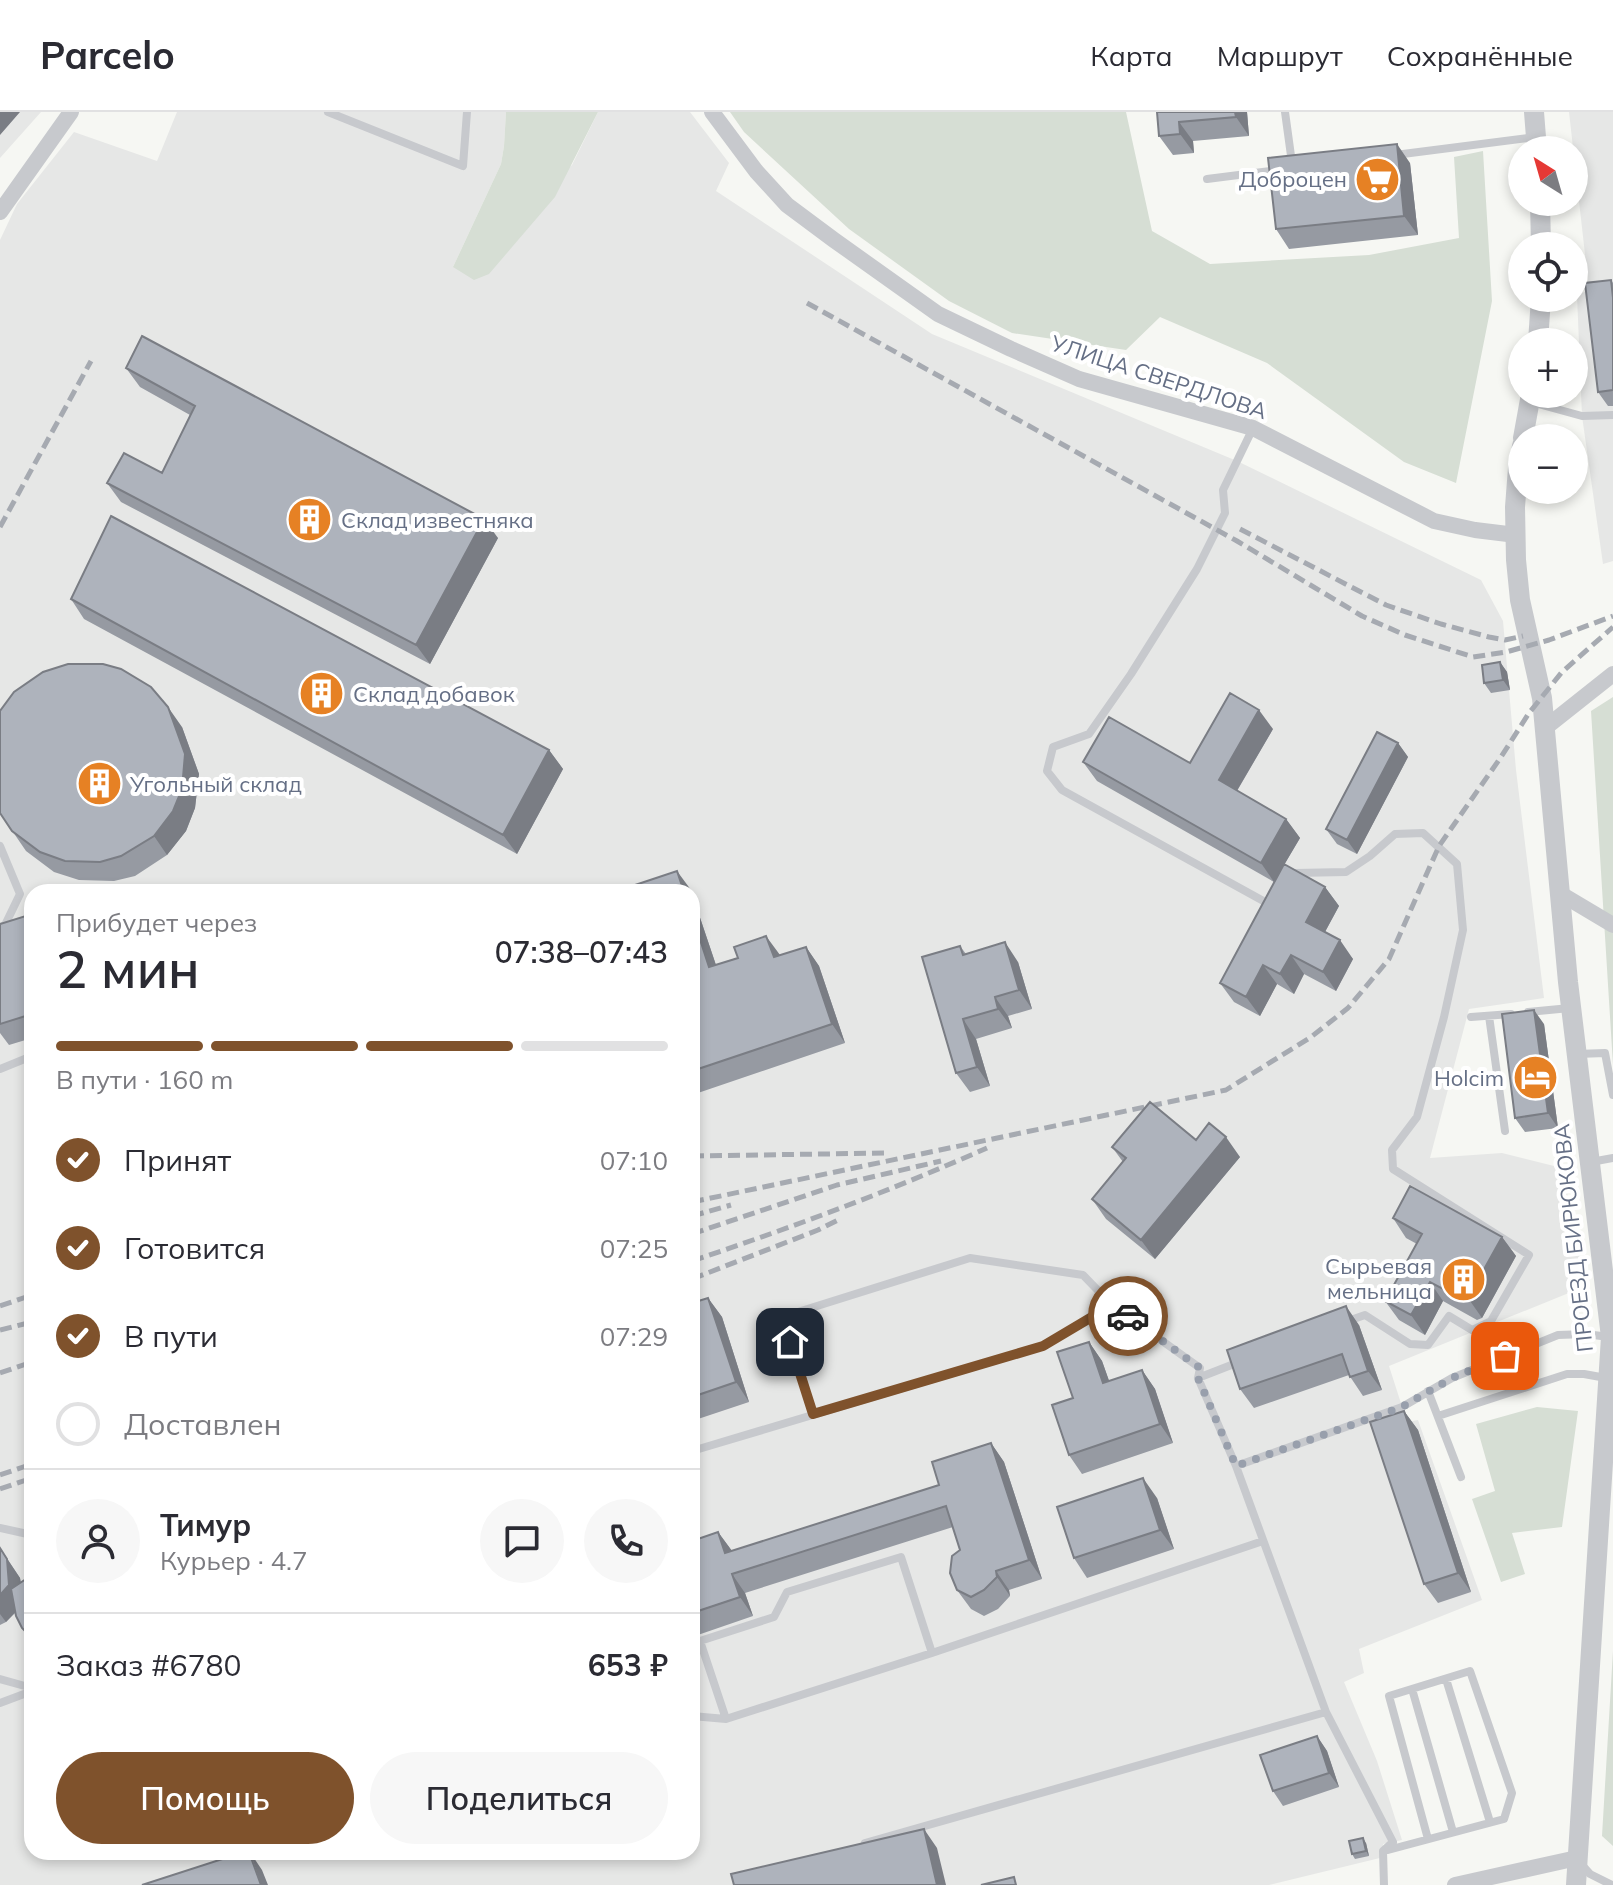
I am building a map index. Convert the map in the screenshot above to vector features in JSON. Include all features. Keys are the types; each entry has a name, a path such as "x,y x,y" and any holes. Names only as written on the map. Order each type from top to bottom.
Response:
{"street":[{"path":"0,212 71,112"},
{"name":"УЛИЦА СВЕРДЛОВА","path":"712,112 756,171 787,205 938,314 1079,379 1253,428 1434,521 1516,535"},
{"path":"1534,112 1536,136"},
{"name":"ПРОЕЗД БИРЮКОВА","path":"1517,504 1520,600 1542,698 1571,1008 1612,1338 1576,1885"},
{"path":"1545,728 1613,674"},
{"path":"1561,894 1613,925"},
{"path":"1455,1885 1577,1858"}],"lane":[{"path":"328,112 463,166 467,112"},
{"path":"1207,179 1293,168 1285,112"},
{"path":"1387,156 1508,146"},
{"path":"1559,408 1582,416 1613,415"},
{"path":"1253,428 1223,490 1225,513 1197,569 1089,734 1053,747 1047,771 1062,790 1267,903 1279,898"},
{"path":"1287,885 1295,873 1346,872 1395,834 1423,833 1457,864 1463,930 1417,1117 1392,1150 1393,1169 1529,1255 1491,1321 1472,1330 1449,1316 1428,1345 1410,1344 1365,1315 1337,1325"},
{"path":"0,846 20,894 5,925 0,927"},
{"path":"1471,1017 1571,1008"},
{"path":"1489,1016 1505,1131"},
{"path":"1577,1054 1605,1053 1613,1095"},
{"path":"0,1069 24,1059"},
{"path":"1590,1162 1613,1158"},
{"path":"813,1414 782,1317 970,1258 1083,1275 1112,1305 1200,1368 1198,1378 1236,1466 1326,1712 1393,1842 1383,1851 1384,1885"},
{"path":"700,1449 1043,1346 1112,1305"},
{"path":"1236,1466 1402,1407 1452,1378 1558,1335 1586,1334 1612,1338"},
{"path":"1198,1378 1254,1357"},
{"path":"1438,1416 1567,1374 1609,1378"},
{"path":"1428,1391 1461,1477"},
{"path":"0,1528 24,1533"},
{"path":"700,1717 726,1719 1263,1541"},
{"path":"726,1719 700,1641 774,1617 787,1592 901,1557 932,1653"},
{"path":"1383,1851 1504,1819 1512,1793 1470,1671 1389,1696 1428,1839"},
{"path":"0,1679 24,1687"},
{"path":"1446,1679 1490,1822"},
{"path":"1412,1689 1453,1832"},
{"path":"0,1703 24,1693"},
{"path":"851,1847 1326,1712"},
{"path":"1577,1858 1590,1874 1612,1885"}],"shaded area":[{"path":"0,112 41,112 0,158"},
{"path":"177,112 506,112 501,164 453,267 572,165 598,112 690,112 729,163 716,191 932,334 1237,461 1481,580 1503,621 1516,770 1544,998 1469,1009 1430,1158 1502,1153 1562,1168 1586,1286 1389,1366 1407,1422 1418,1420 1482,1600 1359,1649 1364,1673 1344,1682 1377,1761 1402,1840 1383,1844 1384,1857 1269,1885 0,1885 0,240 17,204 74,132 157,161"},
{"path":"506,112 598,112 555,197 489,274 474,280 453,267 501,164"},
{"path":"730,112 1126,112 1152,231 1210,264 1369,255 1459,238 1454,157 1483,151 1492,301 1456,483 1404,462 1267,363 1160,317 1126,350 1012,333 949,301 849,229 744,132"},
{"path":"1569,112 1613,112 1613,561 1603,564 1588,458 1588,424 1583,424 1582,416 1582,408 1588,408 1588,328 1578,328 1578,312 1588,312 1588,232 1582,232 1581,216 1588,216 1588,136 1572,136"},
{"path":"1613,697 1613,1065 1591,711"},
{"path":"1537,1407 1578,1411 1562,1527 1512,1533 1525,1574 1501,1582 1472,1499 1495,1491 1476,1424"},
{"path":"1613,1651 1613,1846 1602,1836"}],"building":[{"path":"1157,112 1235,112 1236,117 1179,122 1180,134 1159,136"},
{"path":"1397,144 1404,216 1276,229 1268,158"},
{"path":"1611,280 1613,390 1598,392 1588,283"},
{"name":"Склад известняка","path":"142,336 484,519 416,645 107,483 124,453 162,473 195,406 126,368"},
{"name":"Склад добавок","path":"111,516 549,750 503,835 71,599"},
{"path":"1500,662 1503,680 1484,683 1482,665"},
{"name":"Угольный склад","path":"68,664 103,664 121,669 151,687 168,707 185,754 182,789 173,811 154,836 121,856 100,862 65,861 40,852 12,831 0,813 0,711 14,692 43,672"},
{"path":"1230,693 1259,710 1219,780 1286,819 1261,863 1083,762 1109,717 1190,763"},
{"path":"1377,732 1398,743 1347,840 1326,829"},
{"path":"1284,864 1325,887 1306,922 1340,940 1323,972 1291,955 1280,974 1263,965 1246,997 1220,983"},
{"path":"677,871 681,884 638,884"},
{"path":"24,916 24,1016 0,1024 0,924"},
{"path":"766,936 774,957 806,947 832,1024 700,1068 700,939 709,967 738,958 734,947"},
{"path":"1005,942 1019,990 995,997 998,1009 963,1019 977,1067 956,1073 922,957 960,946 963,955"},
{"name":"Holcim","path":"1534,1010 1548,1113 1515,1118 1502,1014"},
{"path":"1150,1102 1196,1140 1209,1123 1226,1137 1141,1240 1092,1199 1126,1158 1112,1147"},
{"path":"1410,1186 1502,1237 1468,1298 1464,1300 1430,1282 1411,1315 1385,1301 1422,1234 1393,1218"},
{"path":"708,1298 736,1382 700,1394 700,1300"},
{"path":"1346,1306 1368,1371 1350,1377 1342,1354 1240,1389 1227,1350"},
{"path":"1089,1342 1103,1383 1142,1370 1160,1424 1069,1455 1052,1405 1073,1398 1057,1352"},
{"path":"1404,1411 1458,1573 1424,1584 1370,1422"},
{"path":"991,1443 1029,1560 996,1571 997,1577 971,1597 957,1590 950,1573 952,1556 960,1550 946,1506 732,1574 740,1597 700,1610 700,1538 718,1532 725,1553 939,1485 932,1462"},
{"path":"1143,1478 1160,1530 1074,1558 1057,1507"},
{"path":"0,1548 7,1559 9,1585 0,1595"},
{"path":"24,1580 24,1630 16,1616 11,1589"},
{"path":"1317,1736 1329,1773 1273,1791 1260,1755"},
{"path":"924,1829 937,1885 734,1885 731,1874"},
{"path":"1363,1838 1366,1851 1352,1854 1349,1841"},
{"path":"219,1860 252,1860 261,1885 142,1885"},
{"path":"1014,1877 1016,1885 981,1885"}],"railway":[{"path":"807,303 1237,541 1362,616 1405,635 1473,657 1549,640 1613,616"},
{"path":"0,527 91,361"},
{"path":"1240,529 1386,605 1489,637 1505,640 1523,636"},
{"path":"700,1200 1226,1090 1311,1037 1348,1008 1389,959 1439,846 1529,713 1562,672 1613,627"},
{"path":"700,1258 841,1208 987,1148"},
{"path":"700,1156 888,1153"},
{"path":"700,1231 837,1185 941,1161"},
{"path":"700,1214 731,1205"},
{"path":"700,1276 840,1219"},
{"path":"0,1306 24,1298"},
{"path":"0,1330 24,1324"},
{"path":"0,1373 24,1365"},
{"path":"0,1475 24,1467"},
{"path":"0,1489 24,1481"}],"way so far":[{"path":"1128,1316 1200,1368 1198,1378 1236,1466 1402,1407 1452,1378 1505,1356"}],"place":[{"name":"Доброцен","path":"1378,179"},
{"name":"Склад известняка","path":"310,520"},
{"name":"Склад добавок","path":"322,694"},
{"name":"Угольный склад","path":"99,784"},
{"name":"Holcim","path":"1535,1078"},
{"name":"Сырьевая мельница","path":"1463,1279"}],"route":[{"path":"790,1342 813,1414 1043,1346 1112,1305 1128,1316"}]}
